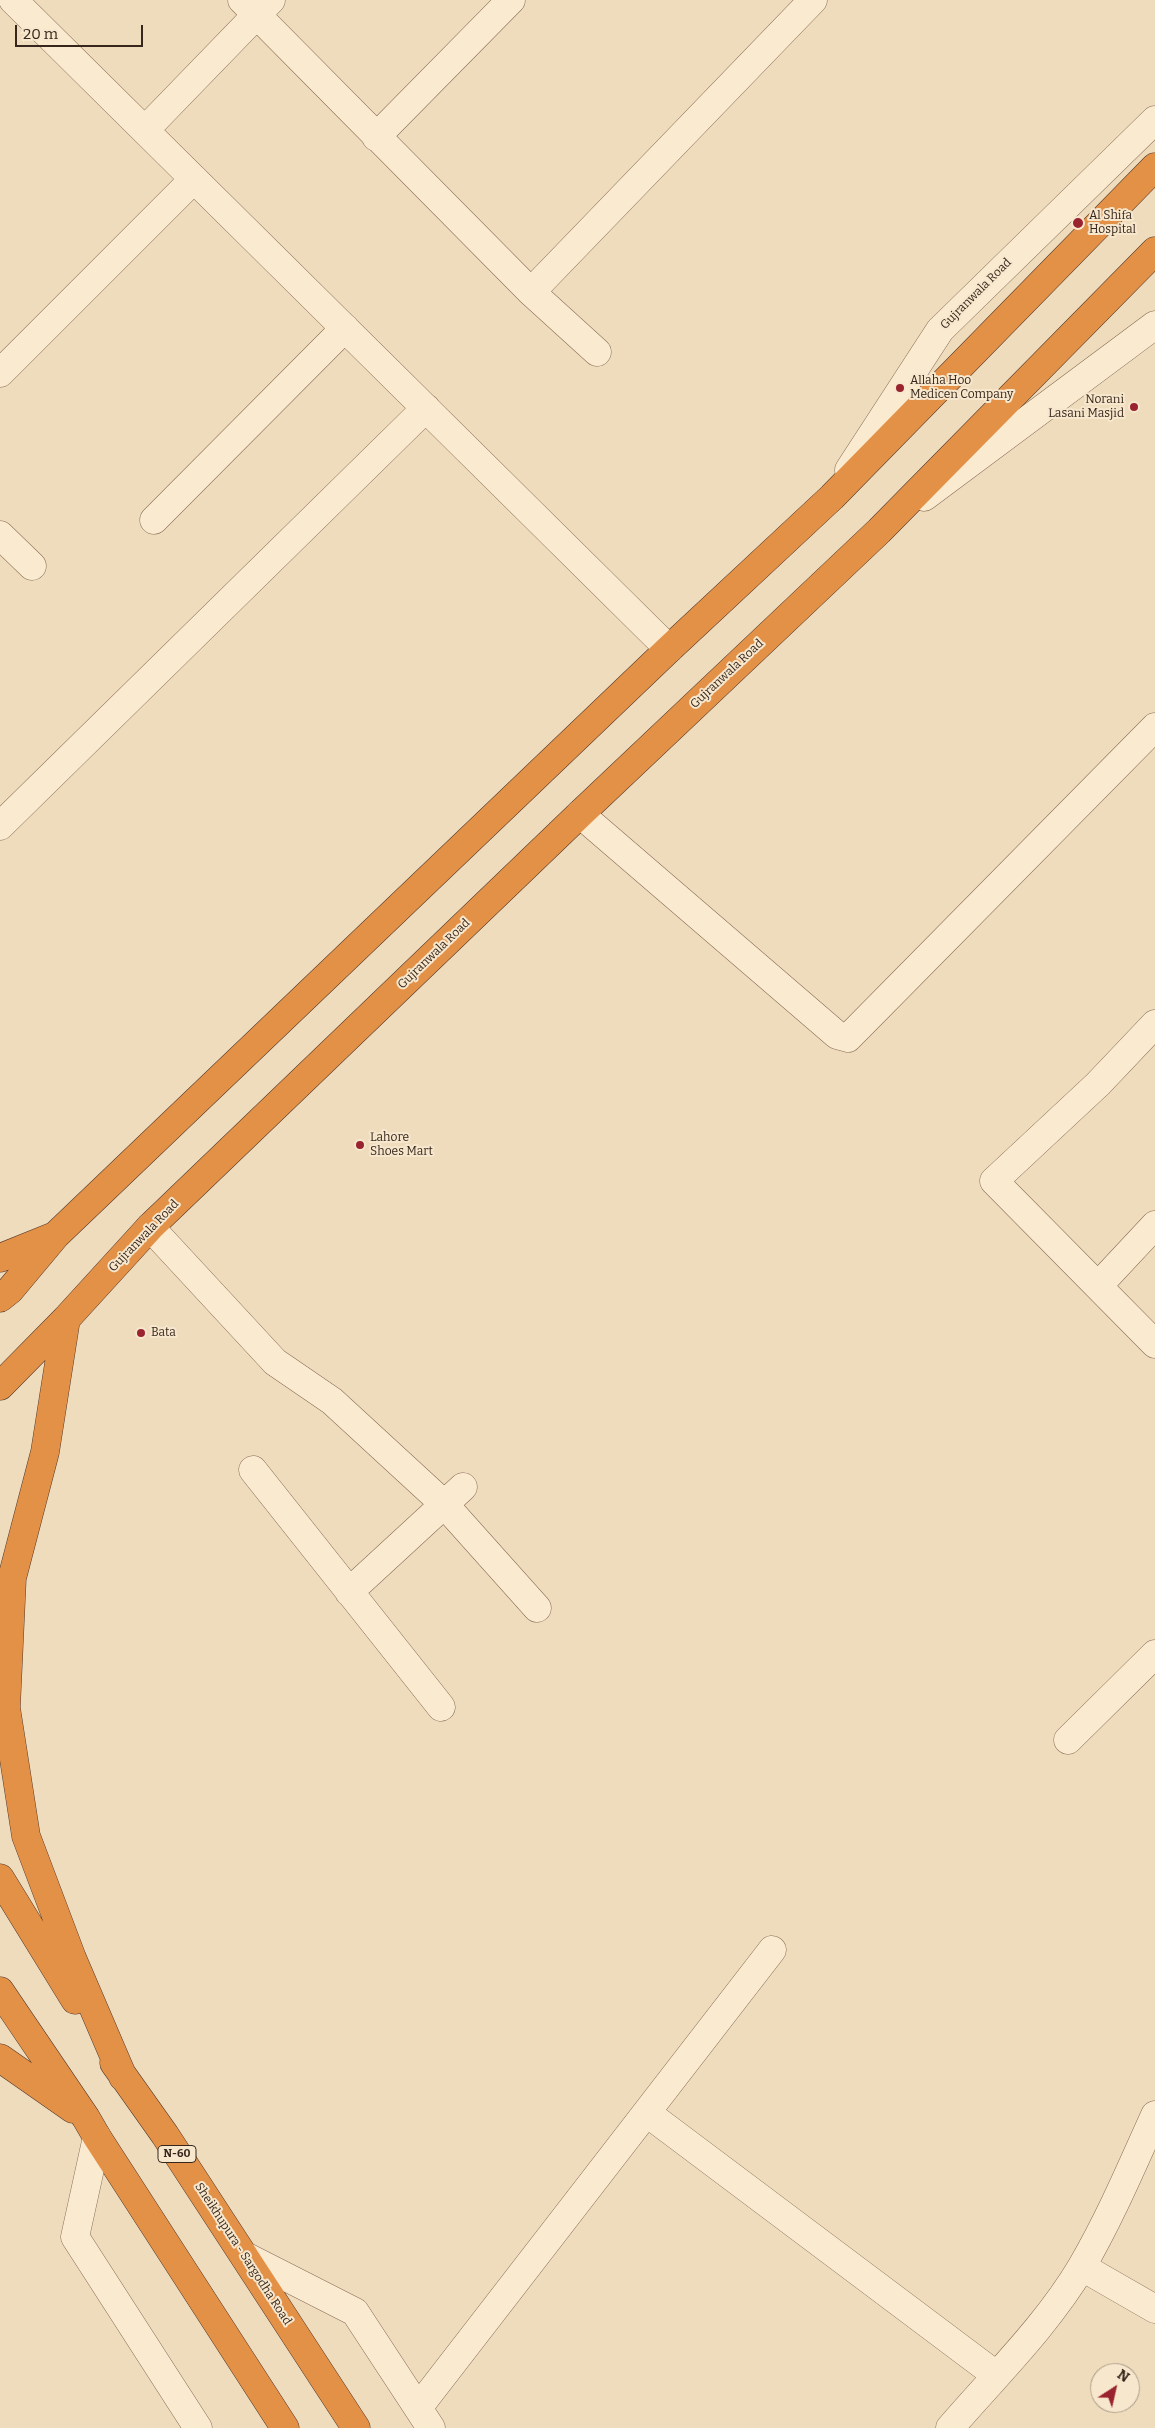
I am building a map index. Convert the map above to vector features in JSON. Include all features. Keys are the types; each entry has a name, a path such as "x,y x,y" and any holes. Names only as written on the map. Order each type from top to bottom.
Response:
{"highway":[{"name":"Gujranwala Road","path":"0,1298 10,1290 56,1235 832,497 1155,167"},
{"name":"Gujranwala Road","path":"0,1386 66,1319 150,1227 878,531 1155,251"},
{"path":"0,1258 56,1235"},
{"path":"66,1319 45,1452 12,1578 6,1708 26,1836 72,1958 123,2077"},
{"name":"Sheikhupura - Sargodha Road","path":"0,1878 123,2077 165,2135 356,2428"},
{"path":"0,1991 285,2428"},
{"path":"0,2058 91,2128"}],"street":[{"path":"13,0 670,649"},
{"path":"376,137 511,0"},
{"path":"531,292 813,0"},
{"path":"145,130 257,5 376,137 531,292 597,352"},
{"name":"Gujranwala Road","path":"832,497 940,330 1155,120"},
{"path":"0,372 194,179"},
{"name":"Gujranwala Road","path":"878,531 1155,325"},
{"path":"154,520 345,328"},
{"path":"0,826 426,408"},
{"path":"0,535 32,566"},
{"path":"580,814 837,1035 848,1038 1155,727"},
{"path":"1155,1024 1098,1084 994,1181 1155,1344"},
{"path":"1098,1286 1155,1225"},
{"path":"150,1227 275,1362 293,1376 311,1384 453,1496 537,1608"},
{"path":"253,1470 441,1707"},
{"path":"349,1592 453,1496"},
{"path":"1068,1740 1155,1654"},
{"path":"245,2256 355,2312 425,2418 647,2113 772,1950"},
{"path":"647,2113 996,2375"},
{"path":"950,2428 1049,2313 1082,2267 1116,2200 1155,2115"},
{"path":"91,2128 75,2237 198,2428"},
{"path":"1082,2267 1155,2309"}],"place":[{"name":"Al Shifa Hospital","path":"1078,223"},
{"name":"Allaha Hoo Medicen Company","path":"900,388"},
{"name":"Norani Lasani Masjid","path":"1134,407"},
{"name":"Lahore Shoes Mart","path":"360,1145"},
{"name":"Bata","path":"141,1333"}]}
